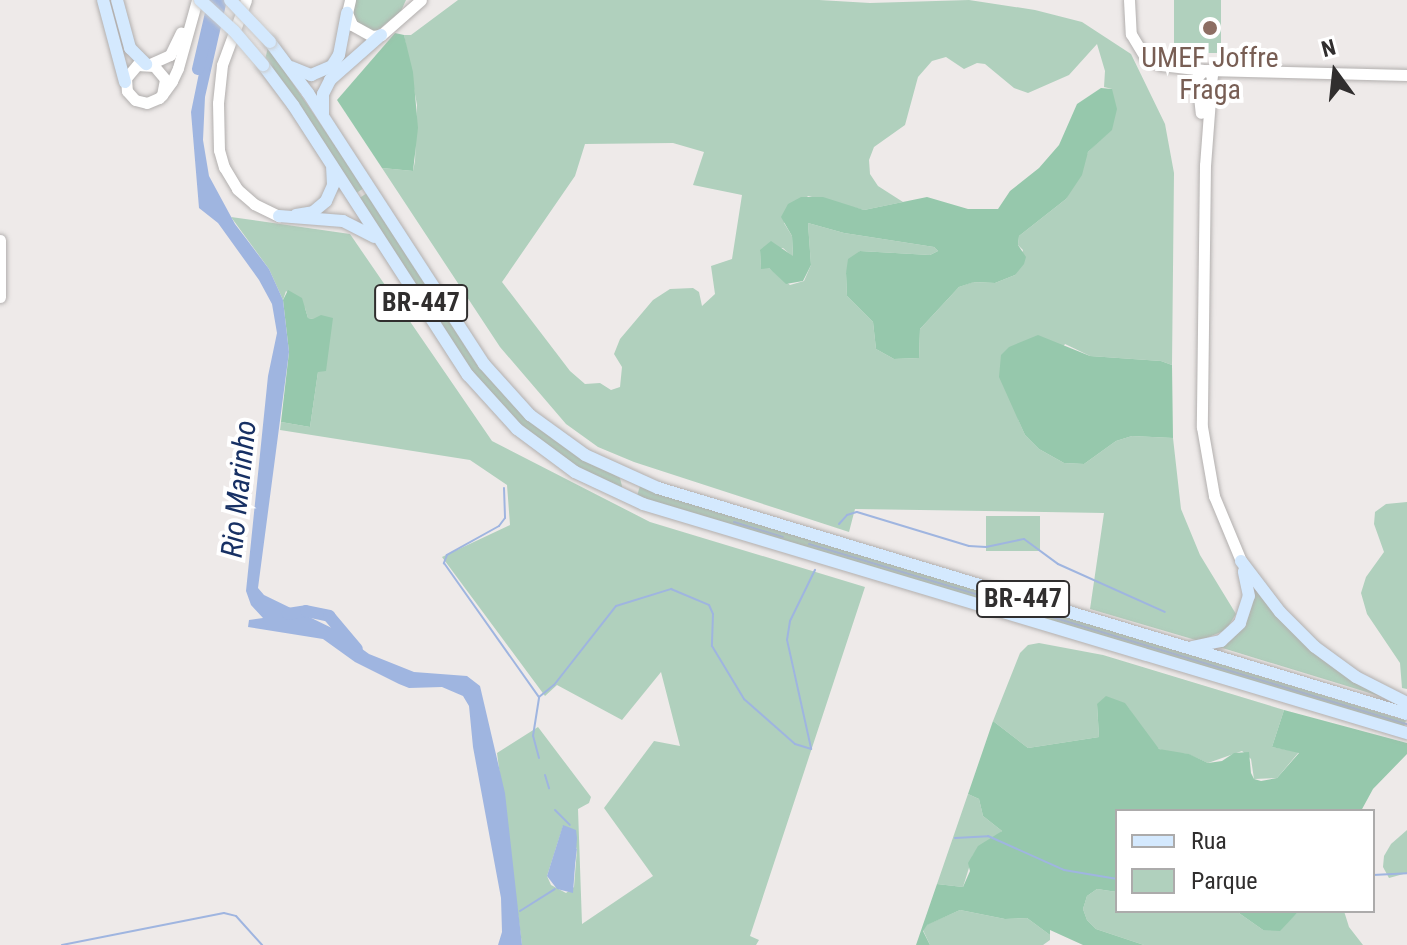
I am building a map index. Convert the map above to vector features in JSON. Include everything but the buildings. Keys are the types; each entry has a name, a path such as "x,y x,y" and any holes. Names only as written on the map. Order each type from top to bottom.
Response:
{"main road":[{"path":"103,0 129,94 139,102 151,102 162,95 178,68 198,0"},
{"path":"117,0 132,52 165,79 162,95"},
{"path":"125,82 130,70 166,59 173,51 189,0"},
{"name":"BR-447","path":"198,0 234,31 263,65 330,161 458,361 498,410 560,462 643,504 1407,733"},
{"name":"BR-447","path":"230,0 287,64 494,377 556,437 639,481 1407,714"},
{"path":"246,0 232,30 222,65 218,103 219,150 224,167 237,189 254,204 279,216 355,225 371,235 391,257"},
{"path":"406,13 409,0"},
{"path":"326,120 322,100 327,85 421,0"},
{"path":"1128,3 1131,34 1149,60 1205,79 1244,71 1407,75"},
{"path":"348,6 358,32 381,35"},
{"path":"287,64 311,75 332,66 339,55 348,6"},
{"path":"1182,647 1215,643 1240,623 1249,596 1241,561 1214,496 1202,427 1205,79"},
{"path":"279,216 307,214 322,205 333,185 330,161"},
{"path":"0,240 0,297"},
{"path":"1241,561 1280,612 1315,647 1356,677 1407,703"}],"green space":[{"path":"355,0 406,0 401,11 377,31 362,31 352,15"},
{"path":"458,0 819,0 870,3 969,0 1035,10 1082,22 1131,54 1165,124 1174,173 1172,365 1161,361 1090,356 1065,344 1018,419 1025,435 1039,449 1064,463 1084,464 1116,441 1132,436 1173,438 1181,509 1200,555 1236,614 1226,630 1199,641 1090,609 1104,513 855,509 849,532 634,462 598,447 566,424 500,347 382,168 413,171 417,105 404,35 411,35","holes":["1097,44 1105,71 1104,87 1112,89 1112,129 1088,152 1066,199 1019,236 1018,245 1023,250 1015,275 995,283 973,282 959,287 920,329 919,358 894,359 876,349 873,322 847,296 846,273 860,251 930,255 938,251 934,247 844,233 808,223 811,265 804,281 790,285 769,268 761,268 760,250 783,248 793,257 792,236 784,223 808,196 864,210 903,202 878,186 870,174 869,160 874,147 905,125 918,77 932,61 946,57 964,69 977,63 985,64 1014,88 1028,93 1069,75","673,143 704,152 693,185 742,195 732,259 711,266 715,294 702,306 699,292 693,288 670,289 653,300 620,339 614,354 622,367 620,387 611,390 600,383 585,384 570,371 502,282 575,176 585,144"]},
{"path":"1174,0 1221,0 1221,53 1174,53"},
{"path":"395,33 404,35 413,72 418,128 413,171 382,168 337,100"},
{"path":"268,47 364,188 355,194 265,60"},
{"path":"1101,88 1112,89 1117,109 1112,130 1088,152 1082,175 1066,199 1019,236 1018,245 1026,257 1024,264 1015,275 995,283 974,282 959,287 920,329 919,358 894,359 876,349 873,322 847,296 846,273 848,259 860,251 930,255 938,251 934,247 844,233 808,223 811,265 803,281 786,284 769,268 761,269 760,250 771,241 793,256 792,236 781,217 788,204 801,197 823,197 864,210 927,197 968,209 998,209 1010,191 1039,168 1059,145 1077,104"},
{"path":"367,193 491,380 554,440 620,478 623,490 578,468 520,425 472,373 358,199"},
{"path":"231,217 350,234 492,441 650,522 865,587 750,936 759,940 756,945 522,945 497,753 538,727 591,797 589,803 578,809 582,924 653,876 604,808 654,741 680,746 661,672 622,720 557,685 545,696 442,557 510,525 507,485 470,460 280,430 281,422 310,427 318,372 313,319 308,318 305,308 286,291 283,300 269,269","holes":["563,826 577,849 574,887 566,893 551,885 547,876"]},
{"path":"288,290 302,298 308,318 321,315 333,318 326,371 318,372 310,427 281,422 289,352 283,300"},
{"path":"1038,335 1090,356 1161,361 1172,365 1173,438 1132,436 1116,441 1084,464 1064,463 1039,449 1025,435 999,377 1001,355 1009,347"},
{"path":"640,486 1027,604 1024,617 636,498"},
{"path":"1407,502 1407,689 1402,688 1400,663 1367,614 1361,593 1366,577 1384,552 1374,524 1375,512 1386,504"},
{"path":"986,516 1040,516 1040,551 986,551"},
{"path":"1252,582 1313,652 1350,679 1386,698 1216,646 1229,639"},
{"path":"1031,606 1406,721 1403,730 1028,616"},
{"path":"1039,643 1103,655 1284,710 1272,747 1299,752 1277,778 1254,779 1251,759 1242,751 1208,763 1188,754 1166,752 1153,746 1129,709 1097,704 1099,737 1028,748 993,721 1020,653 1028,645"},
{"path":"1106,696 1125,703 1159,749 1189,754 1208,763 1222,761 1234,753 1249,752 1251,773 1254,779 1261,781 1277,778 1299,753 1272,747 1284,710 1407,743 1407,754 1373,789 1362,809 1115,809 1115,892 1097,889 1087,896 1083,909 1087,920 1096,929 1144,945 1083,945 1050,930 1050,935 1027,918 1005,919 960,910 927,925 923,931 930,945 916,945 937,884 963,887 970,871 968,863 978,846 1002,831 983,816 979,799 968,794 993,721 1028,748 1099,737 1097,704"},
{"path":"968,794 979,799 983,816 1002,831 973,855 963,887 937,884"},
{"path":"1407,830 1407,873 1389,878 1383,867 1384,856 1391,844"},
{"path":"1097,889 1115,892 1115,913 1239,913 1263,930 1279,930 1297,913 1345,913 1349,927 1363,945 1144,945 1096,929 1087,920 1083,909 1087,896"},
{"path":"960,910 1005,919 1027,918 1050,935 1050,940 1043,945 930,945 923,930 926,925"},
{"path":"1239,913 1297,913 1280,931 1263,930"}],"water":[{"path":"214,0 227,0 205,97 203,140 209,176 235,224 269,269 283,300 289,352 258,588 264,595 336,630 369,654 414,672 467,676 480,686 505,793 522,945 498,945 502,932 501,898 473,747 469,706 463,696 442,687 409,688 399,684 355,662 323,639 248,627 249,620 263,618 251,605 246,591 268,376 277,333 272,304 259,280 218,223 199,208 191,112"},
{"path":"563,825 576,830 573,893 557,889 547,876"}],"waterway":[{"name":"Rio Marinho","path":"198,69 214,0"},
{"path":"504,488 505,518 499,526 447,555 444,563 539,697"},
{"path":"839,524 847,515 857,512 969,546 986,547 1024,539 1058,564 1165,612"},
{"path":"734,522 783,537"},
{"path":"809,544 1023,608"},
{"path":"811,748 787,640 790,621 815,570"},
{"path":"539,758 533,736 539,697 554,685 616,606 671,589 709,605 713,614 712,646 744,699 795,744 811,749"},
{"name":"Rio Marinho","path":"288,614 306,611 329,616 357,649"},
{"path":"1032,611 1407,724"},
{"path":"545,775 549,788"},
{"path":"555,810 570,825"},
{"path":"955,838 988,836 1064,870 1115,879"},
{"path":"573,870 576,849"},
{"path":"1375,875 1407,873"},
{"path":"520,911 555,889"},
{"path":"62,945 224,913 236,916 262,945"}],"place":[{"name":"UMEF Joffre Fraga","path":"1210,28"}]}
